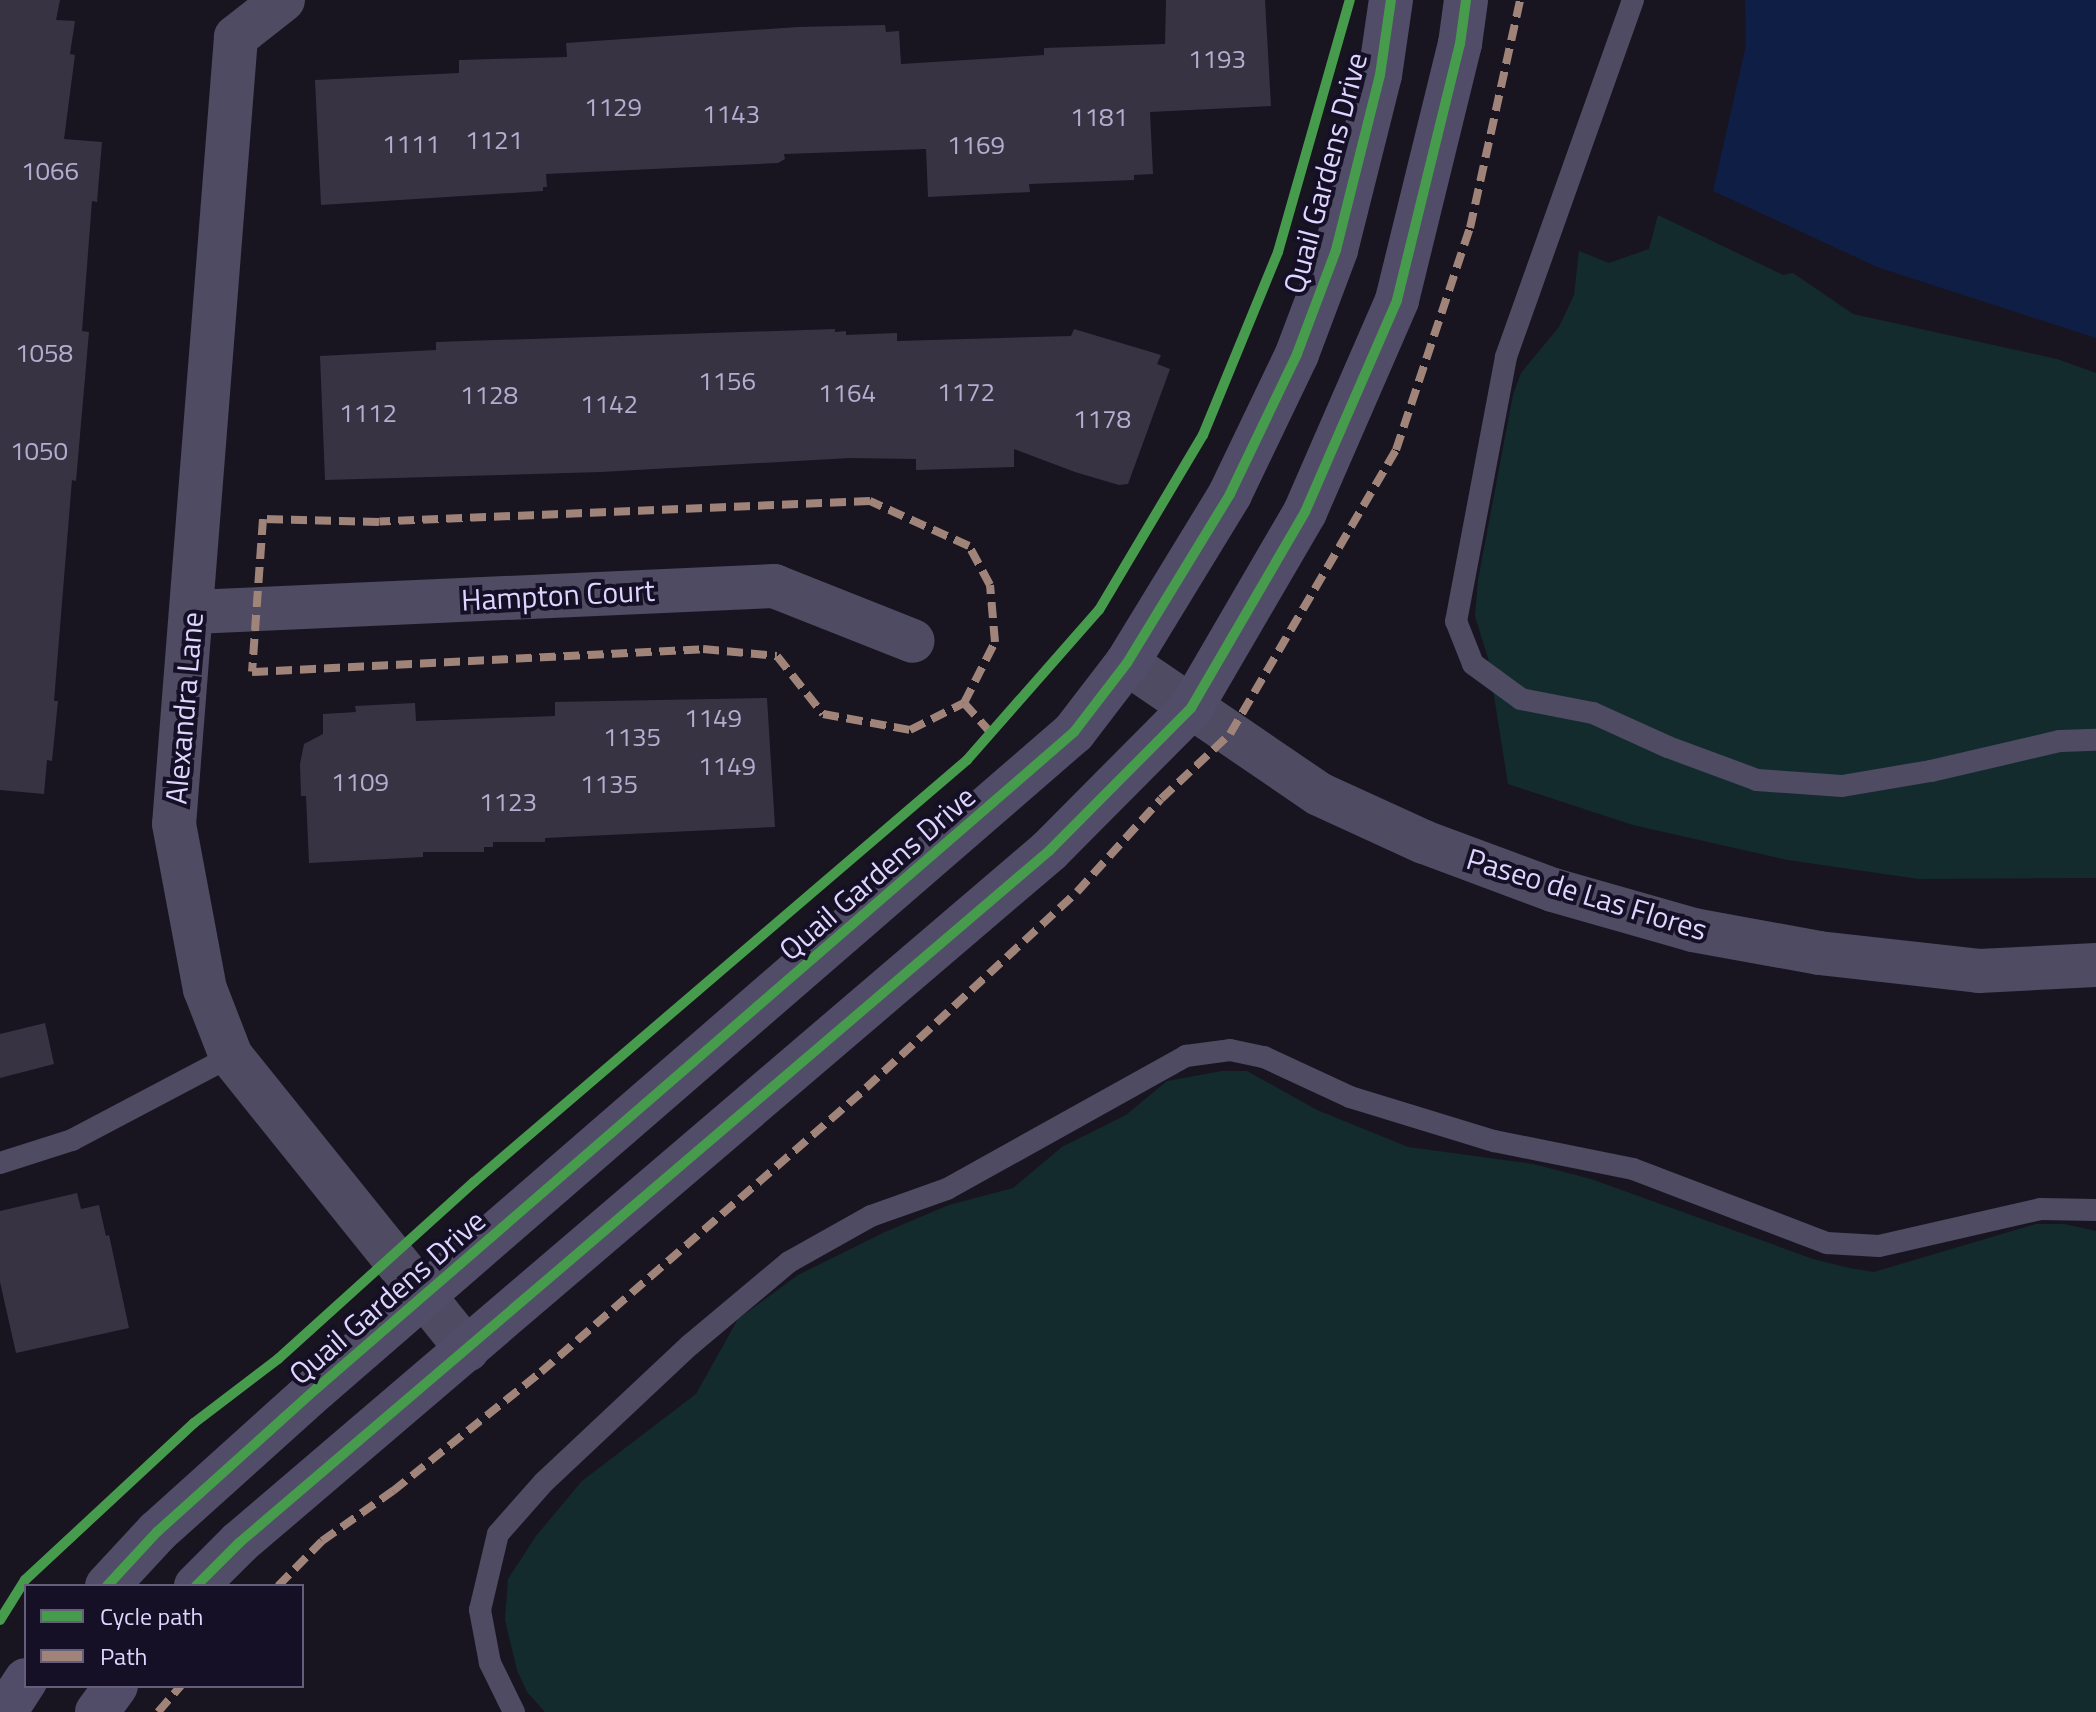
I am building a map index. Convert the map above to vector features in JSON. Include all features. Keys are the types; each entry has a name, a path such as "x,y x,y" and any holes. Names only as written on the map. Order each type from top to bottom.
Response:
{"main road":[{"name":"Quail Gardens Drive","path":"109,1584 157,1532 1074,732 1127,663 1230,494 1297,354 1336,250 1380,75 1391,0"},
{"path":"198,1584 239,1543 1049,851 1191,708 1305,512 1397,300 1460,44 1466,0"},
{"path":"5,1712 24,1683"},
{"path":"97,1712 115,1688"}],"street":[{"name":"Alexandra Lane","path":"283,0 236,37 174,824 205,989 231,1056 467,1350"},
{"name":"Hampton Court","path":"193,612 774,586 913,641"},
{"name":"Paseo de Las Flores","path":"1127,663 1319,794 1424,842 1553,890 1693,930 1819,953 1979,971 2096,965"}],"lane":[{"path":"1633,0 1506,357 1456,621 1473,664 1521,699 1593,713 1668,747 1757,780 1842,786 1931,771 2060,741 2096,740"},
{"path":"514,1712 490,1663 480,1610 498,1534 544,1482 690,1345 789,1262 871,1216 947,1189 1186,1056 1230,1050 1264,1057 1350,1097 1494,1141 1633,1169 1827,1243 1879,1246 2040,1209 2096,1210"},
{"path":"0,1163 72,1140 231,1056"}],"green space":[{"path":"1658,215 1783,275 1793,273 1853,314 2057,359 2096,373 2096,878 1919,879 1788,860 1633,825 1508,784 1488,658 1475,616 1478,580 1513,395 1521,373 1559,327 1574,295 1579,251 1609,263 1649,249"},
{"path":"1222,1071 1247,1071 1317,1110 1408,1147 1533,1164 1591,1179 1813,1259 1849,1268 1874,1272 2036,1224 2064,1224 2096,1231 2096,1712 545,1712 527,1692 517,1670 505,1620 508,1579 536,1536 582,1481 696,1394 738,1319 798,1275 885,1232 949,1205 1013,1188 1062,1147 1126,1115 1167,1081"}],"water":[{"path":"1745,0 2096,0 2096,338 1877,267 1713,191 1746,45"}],"building":[{"path":"0,0 60,0 56,20 75,21 70,54 75,55 64,139 102,142 97,202 92,201 82,331 89,332 76,481 72,480 54,701 58,701 52,761 47,760 44,794 0,790"},
{"path":"1166,0 1265,0 1271,106 1150,112 1153,174 1134,175 1134,180 1029,184 1030,192 928,197 926,149 784,154 785,159 778,163 546,174 547,187 543,187 543,191 321,205 315,80 459,73 459,60 567,57 566,43 798,27 885,25 886,32 899,31 901,64 1044,55 1044,48 1165,44"},
{"path":"835,329 835,332 846,331 846,335 897,333 897,341 1071,336 1074,329 1161,355 1157,364 1170,369 1128,484 1119,485 1075,472 1014,449 1014,467 916,470 916,459 850,458 601,472 325,480 320,356 436,350 436,342"},
{"path":"767,698 775,827 545,838 545,842 493,842 493,847 484,847 484,852 423,852 423,857 309,863 306,796 301,796 300,764 304,744 323,734 323,714 356,712 355,706 415,703 416,721 555,716 555,702"},
{"path":"45,1023 54,1064 0,1078 0,1034"},
{"path":"77,1193 81,1209 99,1205 106,1236 109,1235 129,1328 16,1353 0,1282 0,1211"}],"marked path":[{"path":"280,1584 322,1541 393,1491 541,1372 866,1088 1077,892 1161,799 1230,734 1396,450 1470,228 1520,0"},
{"path":"964,703 995,642 990,585 969,546 870,501 379,522 263,519 252,672 703,649 777,656 823,714 910,730 964,703 990,732"},
{"path":"158,1712 179,1688"}],"cycle path":[{"path":"0,1620 25,1580 194,1423 278,1359 474,1182 967,760 1099,610 1203,435 1278,252 1350,0"},
{"path":"109,1584 157,1532 317,1388 1074,732 1127,663 1230,494 1297,354 1336,250 1380,75 1391,0"},
{"path":"198,1584 239,1543 1049,851 1191,708 1305,512 1397,300 1460,44 1466,0"}]}
